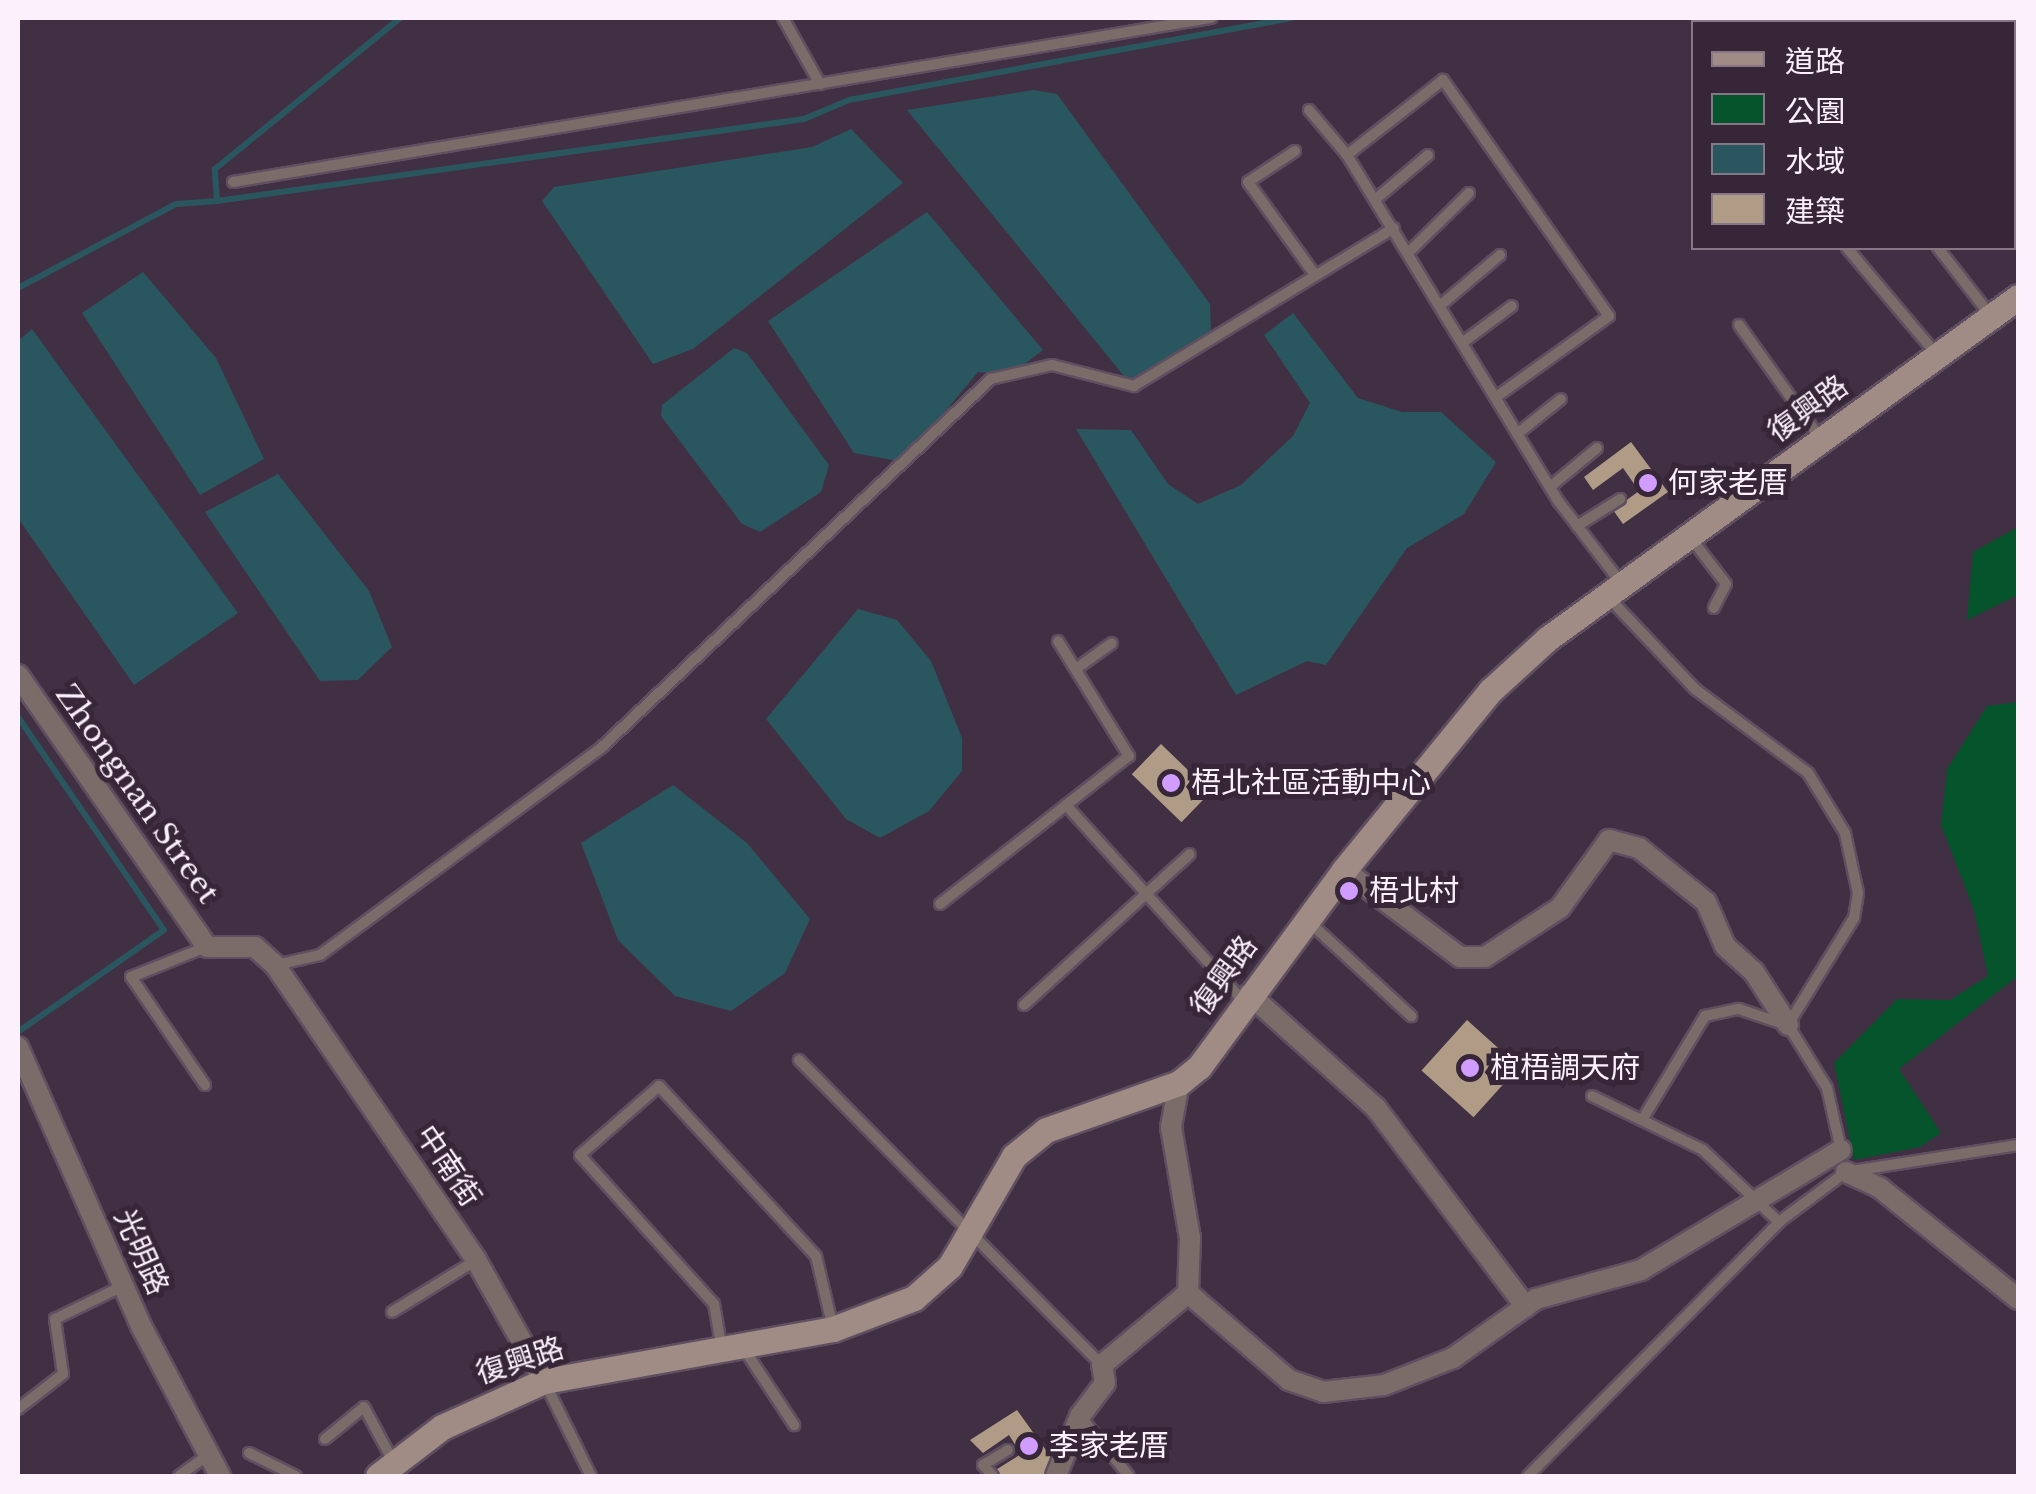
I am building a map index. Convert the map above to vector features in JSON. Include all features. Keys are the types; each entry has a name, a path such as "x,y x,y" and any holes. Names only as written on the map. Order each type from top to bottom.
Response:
{"street":[{"name":"復興路","path":"386,1469 492,1400 544,1382 833,1329 914,1298 950,1266 1014,1156 1046,1130 1179,1083 1490,690 1615,591 2018,297"},
{"name":"Zhongnan Street","path":"18,675 208,946"},
{"path":"1344,870 1460,957 1485,958 1560,908 1609,840 1639,848 1706,902 1726,946 1754,972 1788,1025"},
{"path":"208,946 255,947 275,965"},
{"name":"中南街","path":"275,965 476,1260 544,1382"},
{"path":"1246,998 1376,1108 1526,1306"},
{"name":"光明路","path":"18,1046 123,1286 220,1476"},
{"path":"1056,1476 1080,1416 1106,1383 1102,1365 1188,1293 1190,1238 1170,1127 1179,1083"},
{"path":"1188,1293 1289,1380 1324,1392 1384,1385 1453,1358 1526,1306 1641,1270 1841,1150"},
{"path":"1846,1172 1880,1188 2018,1299"}],"lane":[{"path":"783,18 820,84"},
{"path":"233,182 1211,18"},
{"path":"1347,154 1443,80 1610,316 1496,398"},
{"path":"1309,110 1347,154 1466,340 1517,434 1615,591 1694,689 1808,774 1846,833 1858,894 1854,918 1788,1025"},
{"path":"1295,151 1248,182 1315,275"},
{"path":"1376,200 1428,155"},
{"path":"1409,252 1469,193"},
{"path":"275,965 320,954 603,746 991,379 1052,366 1134,386 1394,228"},
{"path":"1849,250 1938,357"},
{"path":"1940,250 1991,316"},
{"path":"1442,304 1500,255"},
{"path":"1466,340 1512,306"},
{"path":"1739,324 1821,439"},
{"path":"1517,434 1561,399"},
{"path":"1550,487 1597,448"},
{"path":"1577,526 1620,498"},
{"path":"1690,536 1726,584 1714,608"},
{"path":"940,904 1130,756 1058,641"},
{"path":"1076,669 1112,643"},
{"path":"1066,805 1246,998"},
{"path":"1024,1006 1190,854"},
{"path":"1306,919 1411,1016"},
{"path":"204,1086 132,976 208,946"},
{"path":"1642,1120 1705,1016 1740,1009 1788,1025 1827,1088 1846,1172"},
{"path":"798,1060 972,1229 1102,1365"},
{"path":"794,1424 732,1348 714,1304 580,1156 659,1086 816,1256 833,1329"},
{"path":"1592,1096 1702,1150 1758,1198 1778,1222"},
{"path":"1528,1476 1778,1222 1846,1172 2018,1145"},
{"path":"392,1312 476,1260"},
{"path":"18,1409 63,1374 55,1318 123,1286"},
{"name":"中南街","path":"544,1382 591,1476"},
{"path":"325,1439 364,1407 386,1469"},
{"path":"1080,1416 1129,1476"},
{"path":"993,1476 982,1465 1008,1450"},
{"path":"249,1453 296,1476"},
{"path":"179,1476 207,1456"}],"green space":[{"path":"2018,527 2018,595 1967,620 1973,552"},
{"path":"2018,702 2018,976 1899,1069 1941,1133 1920,1147 1854,1160 1834,1063 1897,999 1950,1000 1988,976 1974,910 1941,825 1947,769 1987,706"}],"water":[{"path":"1033,90 1057,94 1210,304 1211,331 1128,381 907,110"},
{"path":"851,129 903,183 693,349 653,364 542,201 554,187 812,147"},
{"path":"927,212 1043,350 1012,374 978,372 903,462 854,453 768,321"},
{"path":"143,272 216,358 264,459 200,495 82,313"},
{"path":"1293,313 1358,398 1402,412 1441,412 1496,462 1464,514 1407,548 1326,665 1307,661 1236,695 1076,429 1131,430 1168,484 1198,504 1241,485 1293,436 1310,403 1264,335"},
{"path":"32,329 238,613 134,685 18,518 18,341"},
{"path":"734,348 747,353 829,465 821,492 760,532 742,524 661,416 662,405"},
{"path":"278,474 369,591 392,647 358,680 320,681 205,512"},
{"path":"858,609 897,620 931,661 962,738 962,771 929,811 880,838 846,819 766,719"},
{"path":"673,785 747,843 810,919 785,973 731,1011 675,996 618,940 581,843"}],"building":[{"name":"何家老厝","path":"1631,442 1668,492 1623,524 1613,510 1639,491 1623,468 1593,490 1584,477"},
{"name":"梧北社區活動中心","path":"1161,744 1211,792 1181,822 1132,774"},
{"name":"椬梧調天府","path":"1467,1020 1519,1067 1474,1117 1421,1071"},
{"name":"李家老厝","path":"1017,1410 1053,1460 1047,1476 999,1476 994,1471 1021,1454 1009,1435 983,1453 970,1440"}],"waterway":[{"path":"18,288 176,204 217,201 215,169 400,18"},
{"path":"217,201 804,119 849,100 1291,18"},
{"path":"18,717 164,930 18,1032"}],"place":[{"name":"何家老厝","path":"1648,483"},
{"name":"梧北社區活動中心","path":"1171,783"},
{"name":"梧北村","path":"1349,891"},
{"name":"椬梧調天府","path":"1470,1068"},
{"name":"李家老厝","path":"1029,1446"}]}
